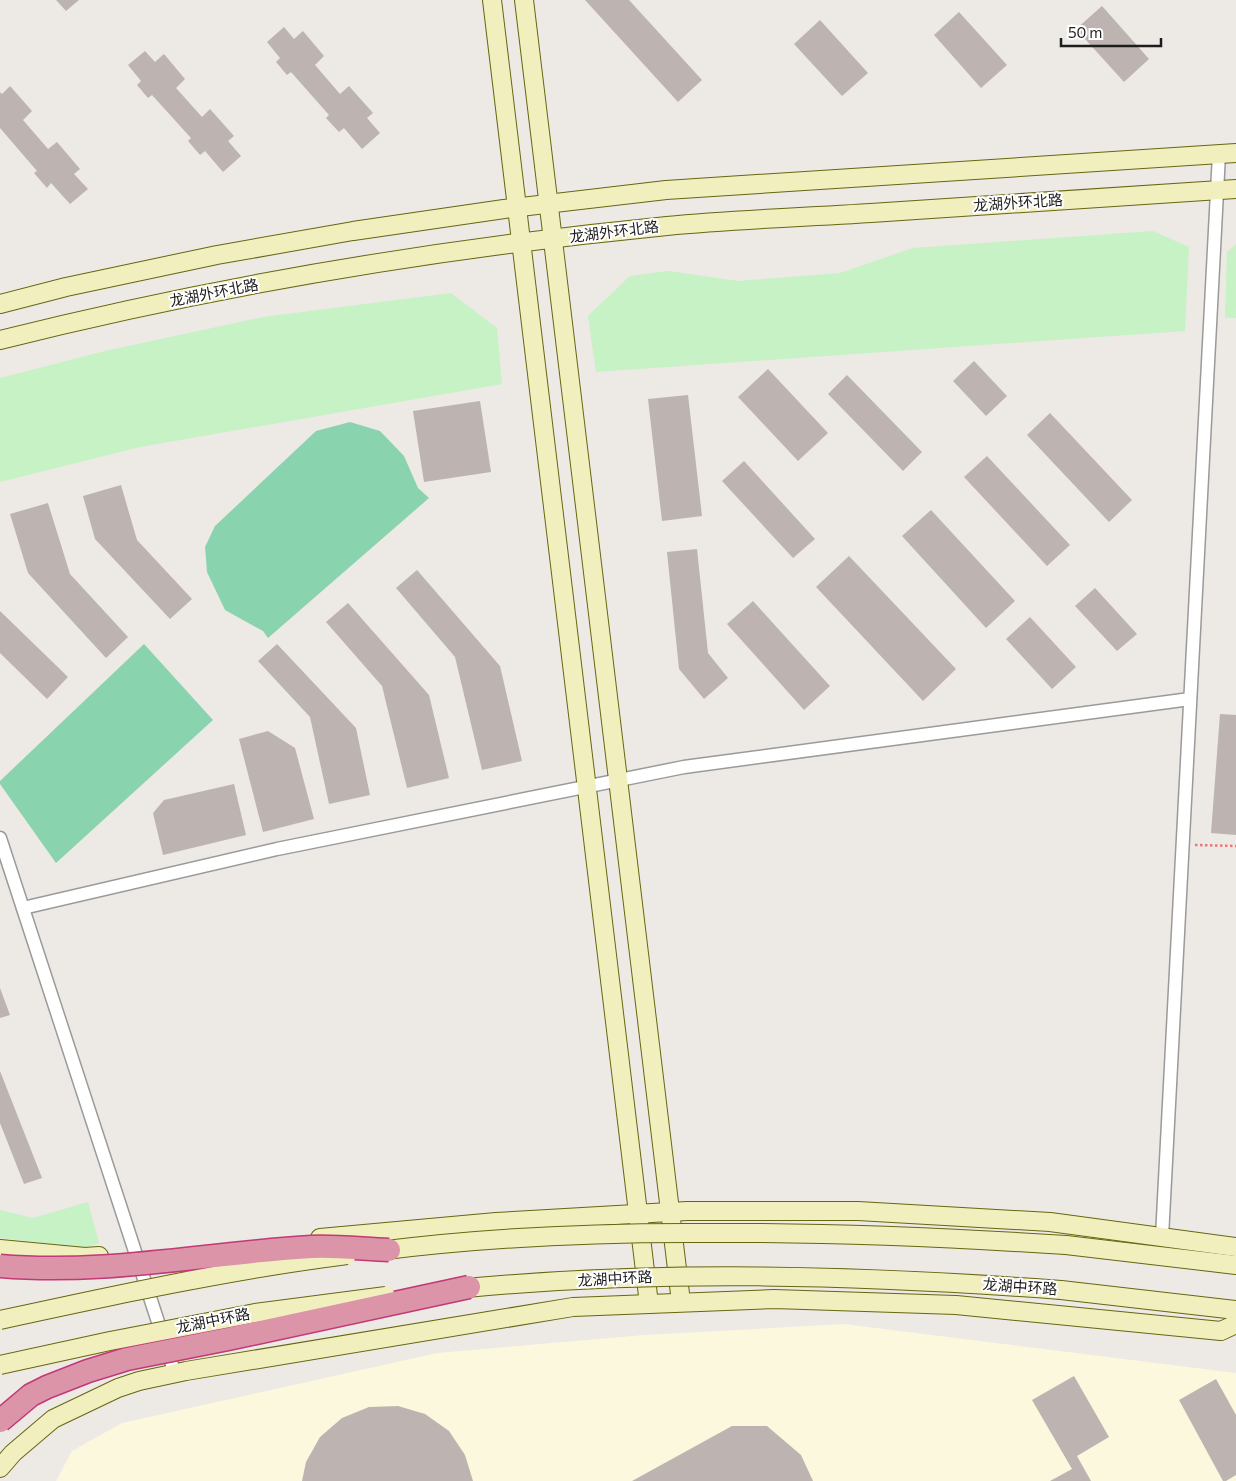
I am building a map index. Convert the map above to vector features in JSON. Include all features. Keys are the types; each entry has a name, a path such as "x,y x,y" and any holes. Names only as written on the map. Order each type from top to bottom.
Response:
{"highway":[{"path":"0,1266 53,1270 119,1266 314,1247 388,1250"},
{"path":"0,1421 30,1396 47,1387 88,1371 127,1359 469,1287"}],"street":[{"path":"492,0 649,1304"},
{"path":"524,0 681,1302"},
{"path":"0,304 66,287 217,255 353,231 517,207 666,190 1227,154 1217,190 1162,1237"},
{"name":"龙湖外环北路","path":"0,340 224,290 359,266 553,239 670,226 1236,189"},
{"path":"23,908 277,849 684,766 1190,699"},
{"path":"0,838 175,1374"},
{"path":"0,1249 85,1257 496,1222 670,1212 858,1211 1050,1222 1236,1247"},
{"path":"0,1320 114,1295 284,1263 388,1250 568,1235 679,1233 861,1234 944,1237 1066,1245 1236,1266"},
{"name":"龙湖中环路","path":"0,1365 91,1344 254,1313 331,1302 469,1287 619,1278 718,1275 890,1278 1061,1290 1236,1310"},
{"path":"0,1468 13,1453 53,1418 118,1388 139,1381 573,1307 774,1299 946,1304 1221,1331 1236,1324"}],"path":[{"path":"1182,844 1236,846"}],"shaded area":[{"path":"844,1324 1236,1373 1236,1481 56,1481 72,1451 122,1423 437,1353 644,1335"}],"green space":[{"path":"1153,231 1189,247 1185,331 596,372 588,316 630,276 668,271 738,281 840,273 913,248"},
{"path":"1236,244 1236,318 1225,318 1227,252"},
{"path":"451,293 497,328 502,384 140,447 0,482 0,378 105,351 263,317"},
{"path":"350,422 380,431 404,456 418,488 429,498 268,638 263,631 225,610 207,572 205,547 215,526 316,431"},
{"path":"144,644 213,720 56,863 0,784 0,781"},
{"path":"88,1202 99,1243 86,1248 0,1238 0,1210 33,1218"}],"building":[{"path":"56,0 79,0 66,11"},
{"path":"585,0 629,0 702,80 678,102"},
{"path":"1102,6 1149,59 1124,82 1076,29"},
{"path":"959,12 1007,65 981,88 934,35"},
{"path":"820,20 868,73 842,96 794,44"},
{"path":"284,27 294,39 303,31 324,56 315,65 340,94 349,86 373,113 367,118 380,133 362,149 344,128 339,132 326,118 329,115 291,72 287,75 276,62 280,58 267,42"},
{"path":"145,51 155,62 164,54 185,79 176,88 202,117 210,109 234,136 228,141 241,156 223,172 205,151 200,155 188,141 191,138 152,95 148,98 137,85 141,81 128,65"},
{"path":"10,86 32,111 23,120 48,149 57,142 80,169 74,174 88,189 70,204 51,183 47,188 34,173 37,171 0,128 0,92 2,94"},
{"path":"974,361 1007,396 986,416 953,381"},
{"path":"768,369 828,433 798,461 738,397"},
{"path":"847,375 922,452 903,471 828,394"},
{"path":"688,395 702,516 662,521 648,399"},
{"path":"480,401 491,472 424,482 413,411"},
{"path":"1050,413 1132,500 1109,522 1027,435"},
{"path":"987,456 1070,545 1047,566 964,477"},
{"path":"744,461 815,539 793,558 722,481"},
{"path":"121,485 137,540 192,599 170,619 95,539 83,496"},
{"path":"48,503 70,574 128,637 106,658 28,573 10,514"},
{"path":"931,510 1015,601 986,628 902,536"},
{"path":"697,549 708,653 728,678 704,699 679,669 667,552"},
{"path":"849,556 956,669 923,701 816,587"},
{"path":"417,570 500,666 522,761 482,770 455,657 396,588"},
{"path":"1095,588 1137,634 1117,651 1075,606"},
{"path":"753,601 830,686 804,710 727,624"},
{"path":"348,603 429,695 449,778 407,788 382,686 326,622"},
{"path":"0,611 68,677 47,699 0,653"},
{"path":"1030,617 1076,667 1052,689 1006,639"},
{"path":"277,644 356,728 370,795 329,804 310,717 258,661"},
{"path":"1220,714 1236,715 1236,835 1211,833"},
{"path":"268,731 295,748 314,819 263,832 239,739"},
{"path":"234,784 246,835 163,855 153,813 164,800"},
{"path":"0,988 10,1015 0,1018"},
{"path":"0,1071 42,1178 24,1184 0,1123"},
{"path":"1074,1376 1109,1437 1077,1456 1091,1481 1050,1481 1072,1469 1032,1400"},
{"path":"1216,1379 1236,1415 1236,1475 1226,1481 1223,1481 1179,1400"},
{"path":"398,1406 425,1414 449,1431 465,1455 473,1481 302,1481 306,1462 320,1437 342,1418 369,1407"},
{"path":"732,1426 767,1426 801,1455 813,1481 632,1481"}]}
